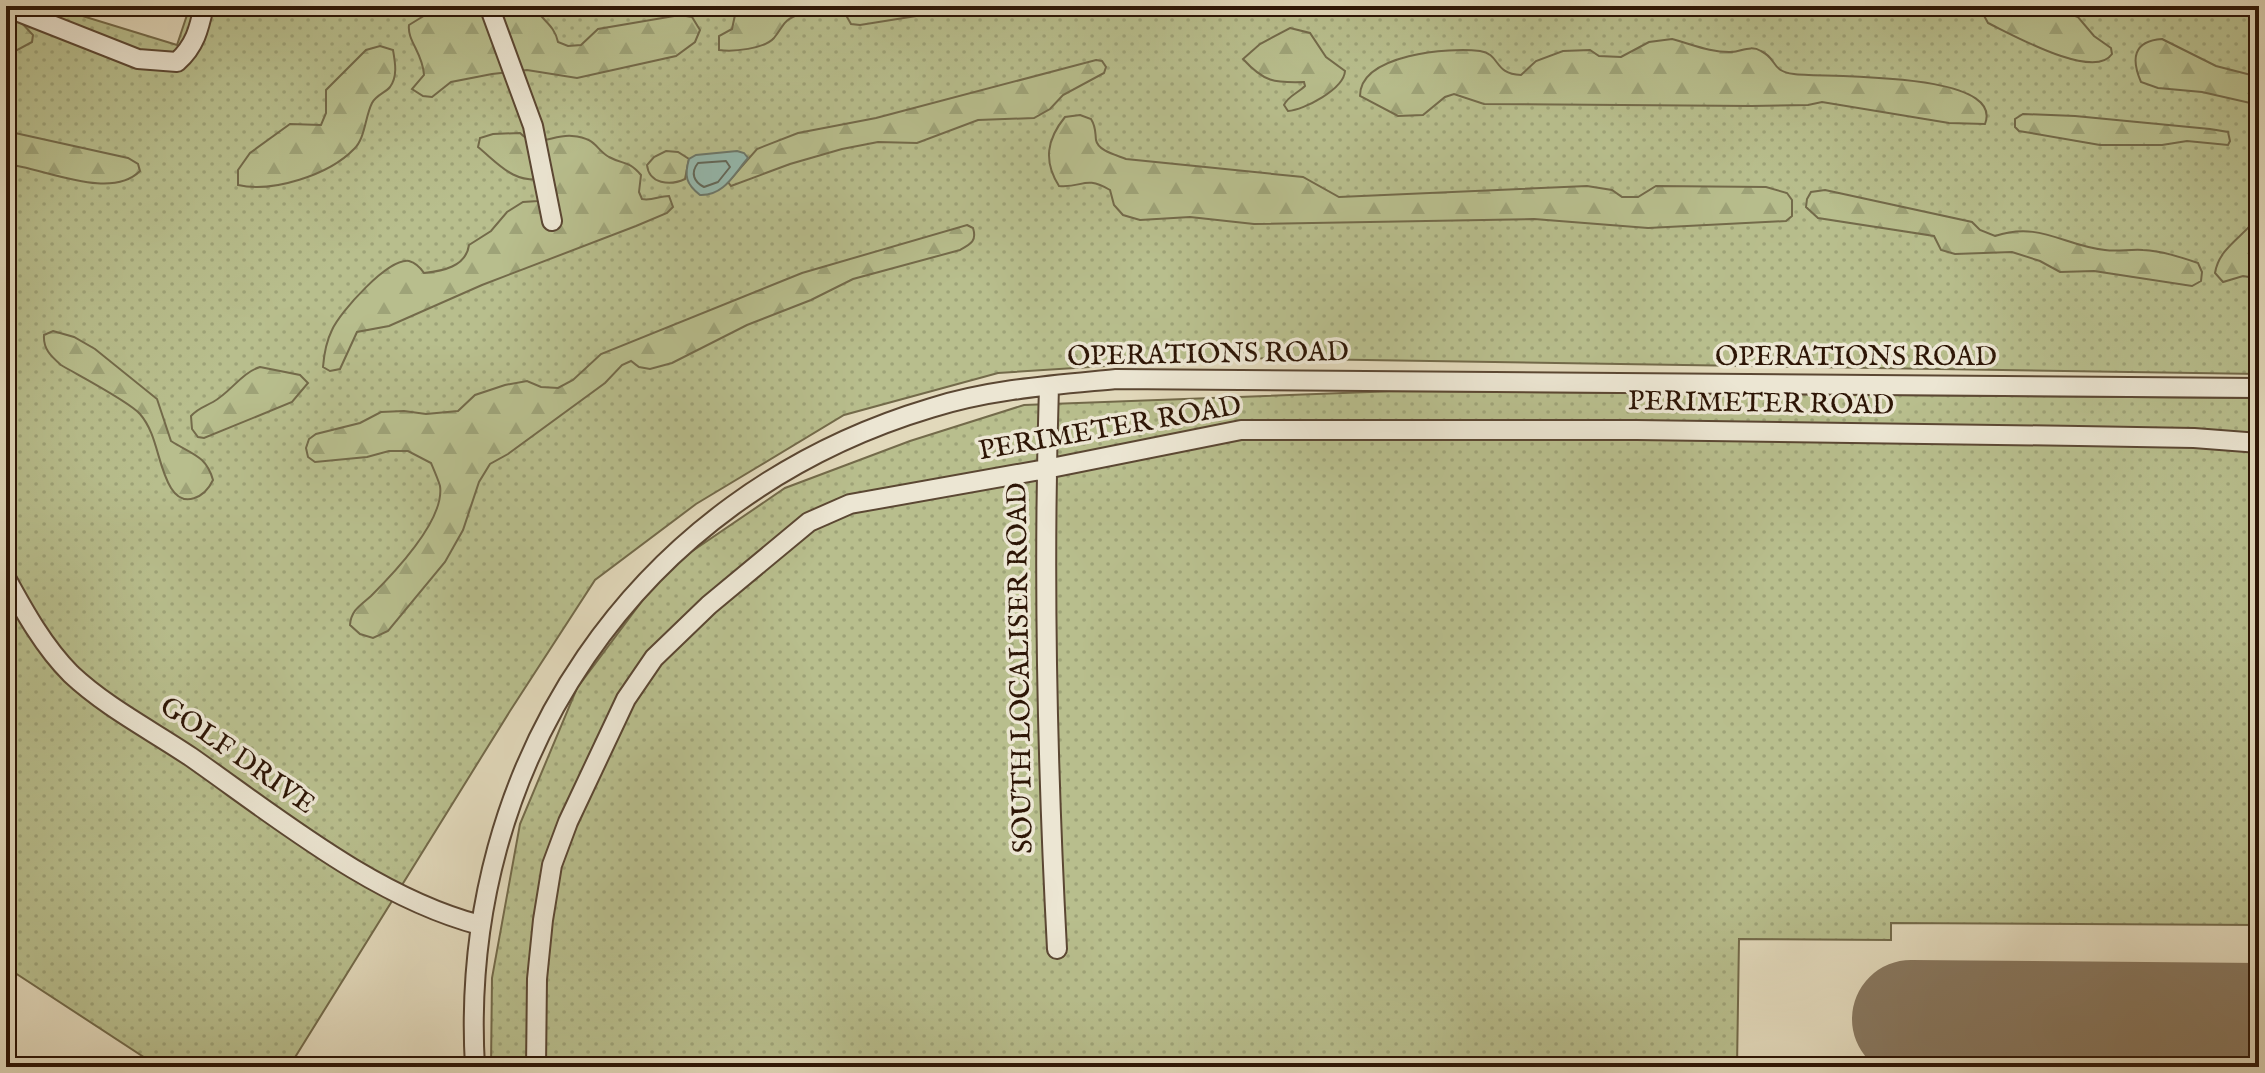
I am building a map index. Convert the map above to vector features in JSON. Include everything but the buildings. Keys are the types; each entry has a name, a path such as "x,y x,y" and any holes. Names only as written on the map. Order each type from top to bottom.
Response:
{"street":[{"path":"6,7 138,59 177,62 188,52 197,36 204,6"},
{"path":"489,6 533,126 552,221"},
{"name":"OPERATIONS ROAD","path":"475,1067 472,1015 480,925 490,873 525,767 552,711 583,660 654,574 694,534 730,505 835,444 887,422 983,394 1116,379 2259,388"},
{"name":"SOUTH LOCALISER ROAD","path":"1049,386 1046,469 1049,808 1057,949"},
{"name":"PERIMETER ROAD","path":"536,1067 537,979 552,865 568,822 626,699 654,658 709,605 809,522 850,504 1241,430 1652,430 2194,438 2259,443"},
{"name":"GOLF DRIVE","path":"6,578 27,617 50,648 69,672 101,700 189,756 325,851 450,917 480,925"}],"green space":[{"path":"6,6 50,6 177,45 190,6 2259,6 2259,374 1232,358 998,373 844,415 696,504 595,580 289,1067 159,1067 6,967"},
{"path":"440,6 534,6 554,31 558,42 568,46 581,45 598,29 680,15 692,17 700,30 695,42 676,56 577,78 527,70 492,74 451,82 432,97 423,96 412,89 424,75 409,25"},
{"path":"744,6 802,6 801,13 787,21 769,42 748,49 719,50 719,36 732,29 735,15"},
{"path":"851,6 928,6 916,16 860,25 851,24 847,17"},
{"path":"1984,6 2047,6 2078,17 2094,36 2111,48 2112,54 2102,61 2088,62 2052,53 1988,23 1982,12"},
{"path":"6,15 18,19 33,35 32,42 10,54 6,53"},
{"path":"1290,28 1310,33 1326,57 1345,71 1331,91 1304,107 1288,111 1284,105 1305,86 1304,82 1270,80 1243,59 1260,44"},
{"path":"1672,39 1717,51 1757,49 1766,54 1777,68 1794,74 1872,77 1941,86 1968,94 1984,107 1985,124 1949,123 1822,102 1751,106 1484,104 1454,94 1445,97 1423,115 1398,116 1360,96 1364,82 1375,71 1390,62 1429,52 1480,51 1491,56 1506,71 1521,75 1536,61 1563,51 1590,50 1599,56 1621,57 1649,42"},
{"path":"2162,39 2216,66 2259,77 2259,105 2202,92 2158,88 2141,82 2136,66 2137,53 2145,43"},
{"path":"380,46 393,50 394,78 390,87 372,103 354,149 330,167 299,180 267,186 238,185 238,170 250,153 290,124 321,125 326,113 326,90 366,50"},
{"path":"1096,60 1102,61 1106,67 1104,73 1063,95 1050,109 1034,118 978,120 917,143 878,142 842,149 731,186 728,182 757,149 798,133 876,118"},
{"path":"2023,114 2210,129 2228,132 2230,141 2228,145 2187,141 2162,145 2100,145 2019,131 2015,127 2015,119"},
{"path":"1080,115 1091,119 1100,147 1126,159 1303,177 1339,197 1587,186 1612,190 1622,197 1638,197 1656,186 1766,187 1787,193 1792,200 1792,216 1786,221 1648,228 1534,219 1254,224 1190,217 1140,220 1123,215 1114,205 1110,190 1095,183 1059,186 1049,159 1051,142 1065,117"},
{"path":"6,131 128,158 138,164 140,171 112,183 94,183 6,164"},
{"path":"520,133 539,141 565,136 586,139 604,154 637,170 641,175 639,192 642,199 669,196 673,207 667,213 636,226 482,285 389,326 357,332 340,369 330,371 323,367 327,344 337,322 354,299 389,268 409,261 424,273 452,266 463,258 469,245 491,231 507,212 523,202 538,201 548,194 544,179 516,176 478,147 480,138"},
{"path":"666,151 678,152 689,159 685,179 667,183 652,176 647,165"},
{"path":"1825,190 1972,222 1980,230 1995,236 2025,231 2090,248 2143,250 2171,255 2198,263 2202,272 2201,281 2192,286 2094,271 2060,272 2040,261 2012,252 1955,254 1941,250 1934,236 1818,218 1806,207 1807,199 1811,192"},
{"path":"2259,215 2259,302 2256,300 2256,288 2249,277 2223,282 2215,273 2227,249"},
{"path":"967,225 973,228 974,239 960,250 853,279 811,300 747,325 672,363 650,369 639,367 631,361 622,365 605,383 490,464 479,482 463,530 445,562 388,631 373,638 360,634 350,625 357,608 392,574 426,530 435,514 440,486 431,463 408,451 315,462 308,457 306,448 309,439 316,434 360,423 381,412 426,414 458,411 475,395 505,385 527,381 541,387 558,388 573,380 601,354 802,273"},
{"path":"53,331 74,337 95,349 157,399 171,441 197,456 210,472 213,480 200,496 182,498 171,488 150,431 140,414 54,358 44,340 44,335"},
{"path":"260,367 300,375 308,383 292,402 204,438 198,437 192,429 191,416"},
{"path":"1396,391 2259,398 2259,925 1891,923 1891,940 1739,939 1737,1067 491,1067 492,978 520,824 577,688 666,569 785,488 910,441 1024,405"}],"water":[{"path":"737,151 748,158 722,188 700,195 692,187 687,179 689,159 696,155"}],"taxiway":[{"path":"1927,1067 1928,1019"},
{"path":"2085,1067 2119,1050 2155,1038 2229,1022"}],"runway":[{"path":"1911,1019 2259,1022"}]}
